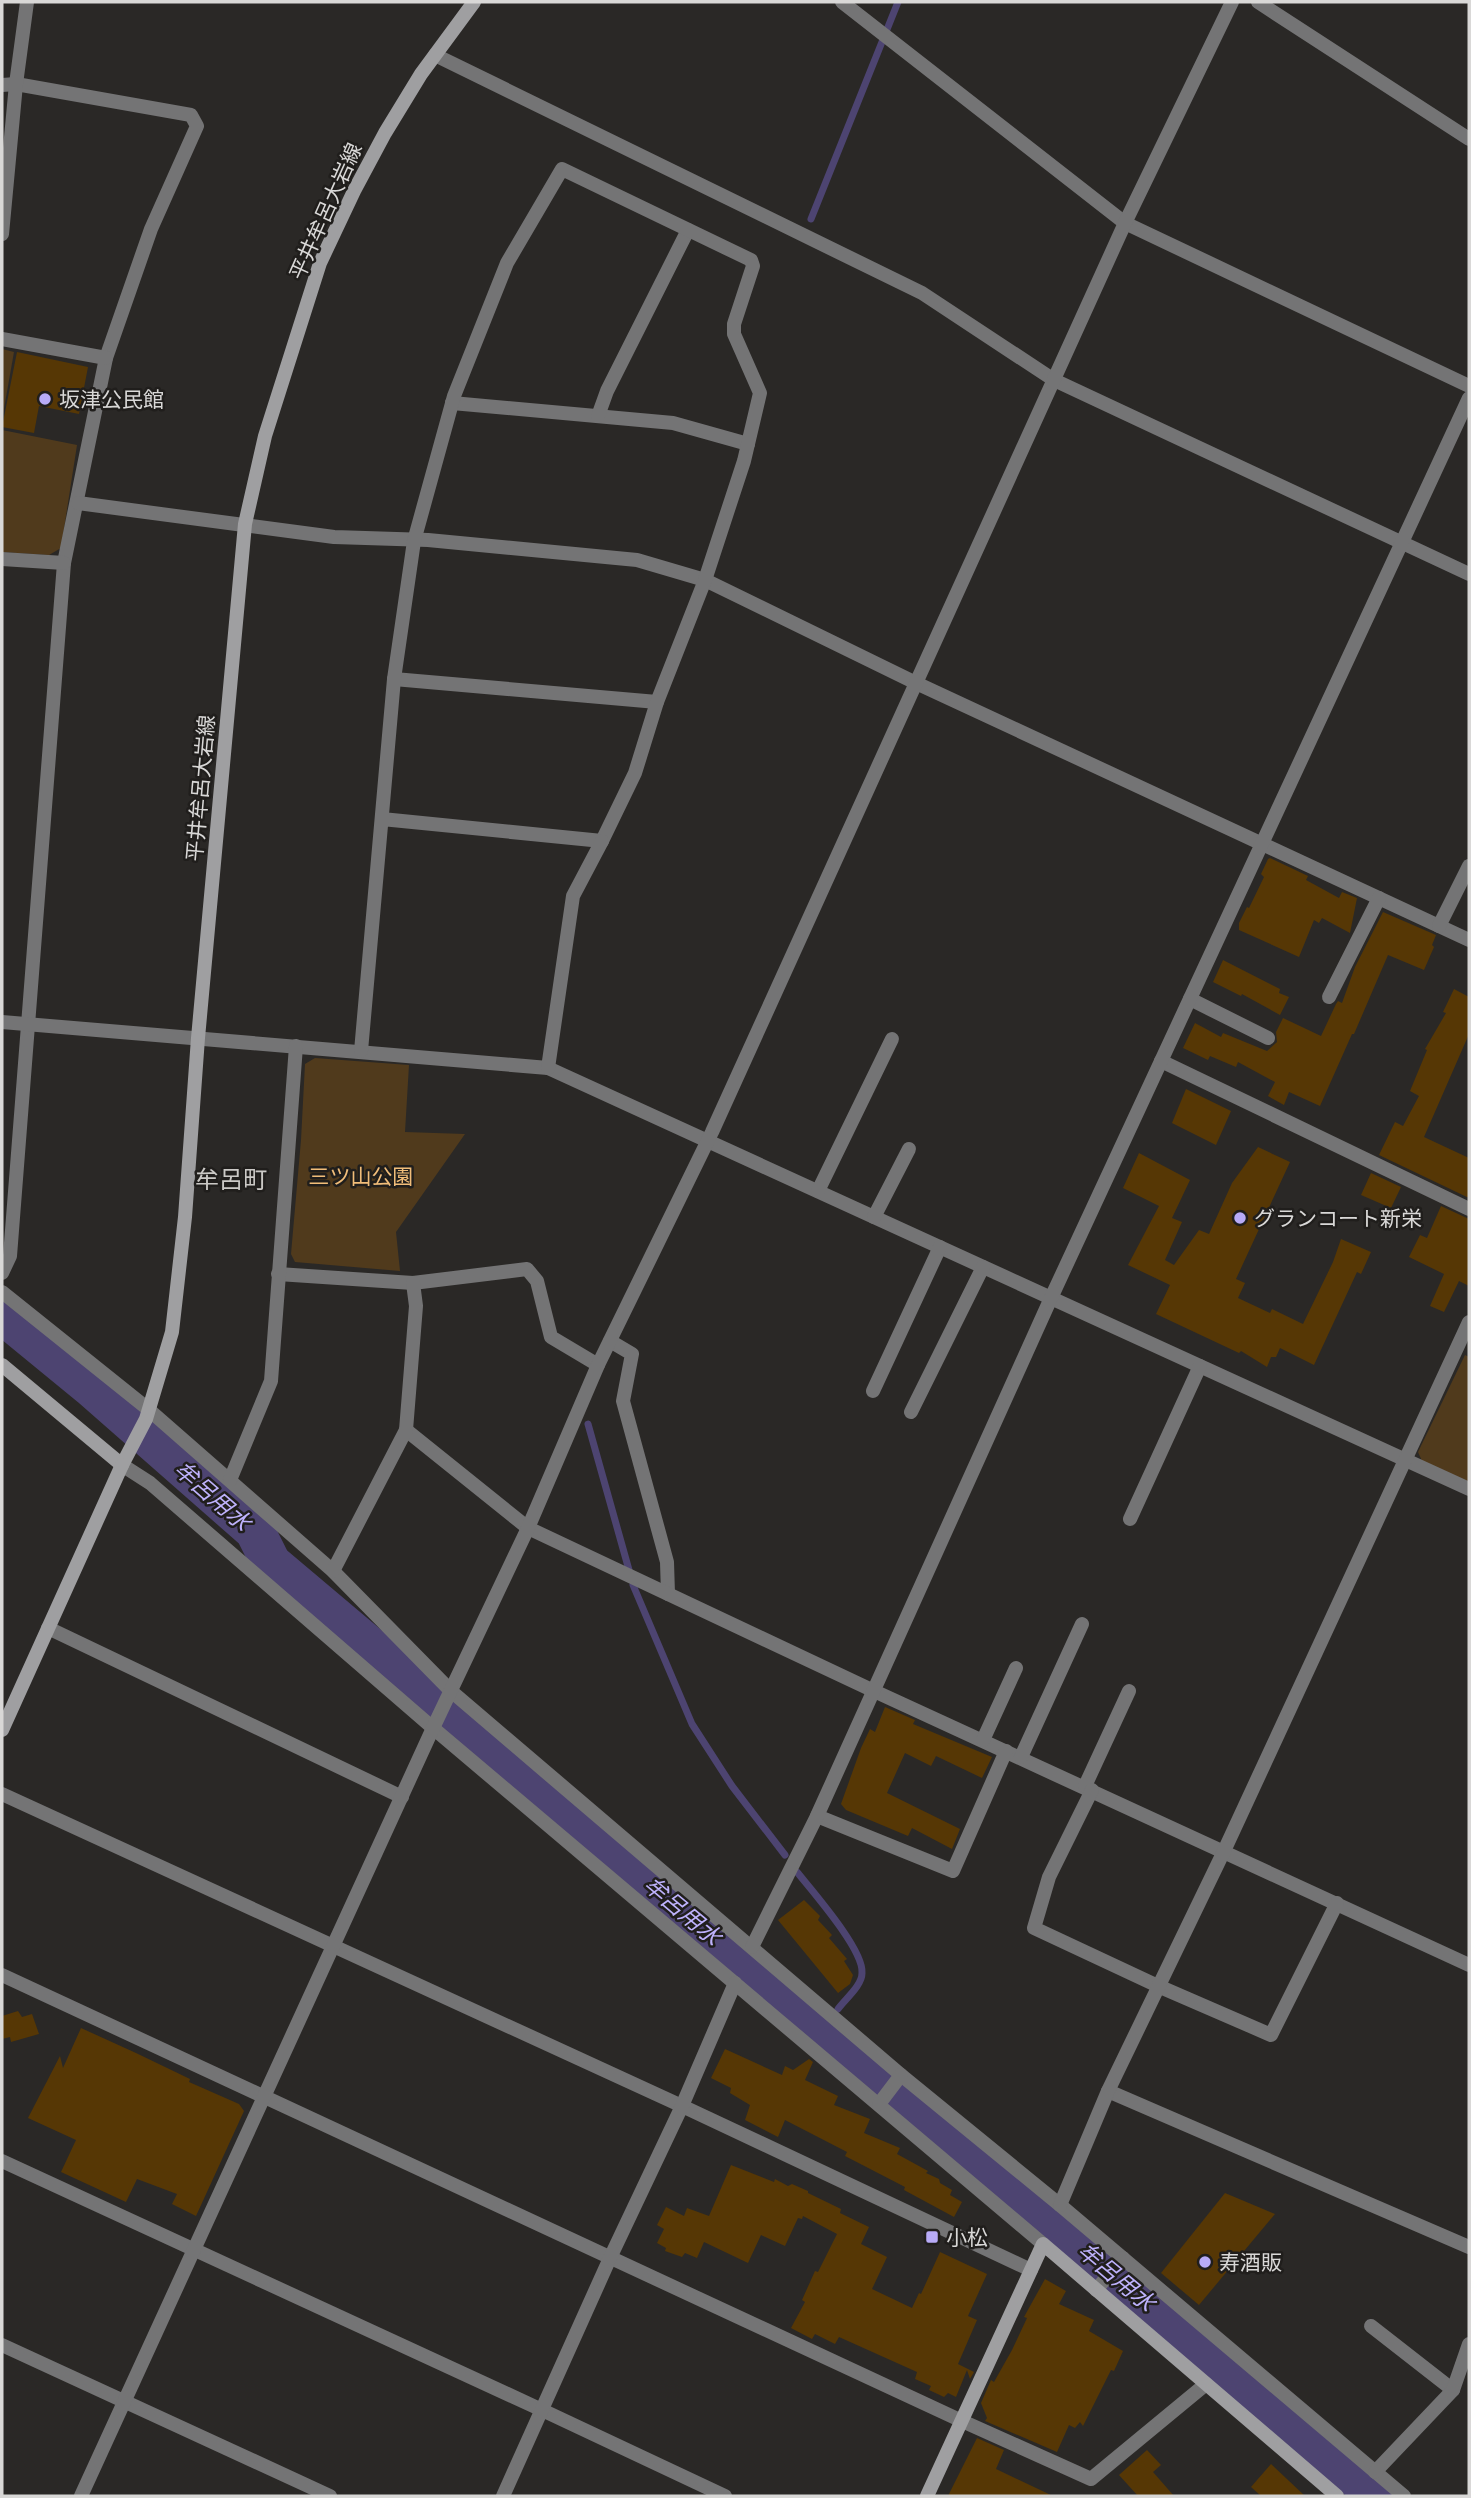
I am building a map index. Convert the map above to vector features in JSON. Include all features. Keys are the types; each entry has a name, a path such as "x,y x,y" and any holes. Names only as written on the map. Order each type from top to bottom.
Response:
{"main road":[{"name":"平井牟呂大岩線","path":"2,1730 147,1414 172,1332 185,1217 198,1038 245,524 265,436 320,263 354,191 385,133 435,55 474,2"},
{"path":"2,1365 122,1465"},
{"path":"927,2496 1043,2244 1100,2286 1206,2384 1337,2496"}],"street":[{"path":"2,234 9,85 27,2"},
{"path":"842,2 1125,223 1469,386"},
{"path":"80,2496 435,1723 528,1528 598,1365 708,1141 1125,223 1232,2"},
{"path":"1258,2 1469,139"},
{"path":"435,55 922,293 1054,380 1469,575"},
{"path":"2,1273 10,1256 64,563 106,358 151,229 197,126 191,115 9,85"},
{"path":"361,1052 394,679 414,541 452,402 507,263 562,169 751,260 753,266 734,324 734,334 760,393 748,444 705,580 657,702 635,773 573,896 548,1068"},
{"path":"598,416 607,391 688,230"},
{"path":"2,339 106,358"},
{"path":"752,1947 817,1816 1051,1298 1469,398"},
{"path":"452,402 673,423 748,444"},
{"path":"78,503 334,537 428,540 637,560 705,580 916,683 1469,940"},
{"path":"2,559 64,563"},
{"path":"394,679 657,702"},
{"path":"382,819 602,841"},
{"path":"1439,926 1469,866"},
{"path":"1329,997 1378,898"},
{"path":"1190,999 1268,1038"},
{"path":"2,1022 548,1068 1469,1489"},
{"path":"818,1191 892,1039"},
{"path":"230,1480 271,1381 296,1046"},
{"path":"1161,1060 1469,1209"},
{"path":"874,1217 909,1149"},
{"path":"873,1391 940,1247"},
{"path":"911,1412 983,1267"},
{"path":"278,1273 412,1283 527,1269 537,1281 551,1337 598,1365"},
{"path":"333,1571 406,1430 416,1306 412,1283"},
{"path":"2,1292 230,1480 333,1571 449,1695 752,1947 899,2078 1060,2204 1120,2262 1404,2496"},
{"path":"1060,2204 1108,2091 1224,1851 1469,1322"},
{"path":"610,1341 632,1354 623,1401 667,1562 668,1594"},
{"path":"1130,1520 1200,1366"},
{"path":"406,1430 528,1528 874,1691 1469,1965"},
{"path":"122,1465 150,1483 435,1723 736,1983 882,2100 1043,2244"},
{"path":"1021,1757 1082,1624"},
{"path":"48,1628 402,1797"},
{"path":"983,1740 1016,1668"},
{"path":"1129,1691 1049,1877 1034,1928 1271,2035 1337,1903"},
{"path":"817,1816 953,1871 1006,1751"},
{"path":"2,1794 682,2106 1031,2270"},
{"path":"2,1975 610,2259 1091,2479 1206,2384"},
{"path":"503,2496 736,1983"},
{"path":"882,2100 899,2078"},
{"path":"1108,2091 1469,2247"},
{"path":"2,2161 725,2496"},
{"path":"1100,2286 1120,2262"},
{"path":"1371,2326 1453,2390"},
{"path":"1375,2472 1453,2390 1469,2344"},
{"path":"2,2345 330,2496"}],"green space":[{"path":"2,349 14,352 2,420"},
{"path":"2,430 77,445 61,548 49,555 2,552"},
{"name":"三ツ山公園","path":"315,1058 409,1065 405,1132 465,1134 396,1232 400,1271 295,1262 291,1254 305,1064"},
{"path":"1465,1355 1469,1357 1469,1482 1422,1461 1418,1452"}],"building":[{"path":"17,352 88,367 79,414 39,406 34,433 2,427"},
{"path":"1270,858 1308,876 1306,880 1339,898 1342,892 1357,898 1350,933 1322,918 1319,923 1314,920 1299,957 1239,930 1239,923 1264,877 1261,874"},
{"path":"1383,912 1436,935 1432,945 1434,947 1424,970 1388,955 1320,1106 1289,1092 1284,1105 1268,1096 1275,1082 1238,1062 1236,1067 1210,1056 1208,1060 1183,1048 1195,1023 1221,1037 1223,1033 1267,1051 1277,1042 1276,1032 1283,1018 1321,1036 1336,1004 1338,1001 1342,1003 1355,967"},
{"path":"1223,960 1280,989 1279,993 1289,997 1280,1015 1213,982"},
{"path":"1454,989 1469,997 1469,1034 1424,1137 1469,1158 1469,1198 1379,1155 1395,1122 1403,1126 1419,1096 1410,1091 1427,1050 1425,1049 1446,1013 1443,1012"},
{"path":"1186,1089 1231,1111 1216,1145 1172,1123"},
{"path":"1258,1147 1290,1162 1236,1279 1245,1283 1238,1298 1270,1313 1272,1309 1303,1324 1341,1239 1371,1252 1361,1274 1357,1272 1314,1365 1280,1348 1276,1357 1271,1357 1267,1367 1241,1351 1239,1353 1156,1314 1170,1285 1128,1265 1159,1206 1123,1188 1139,1153 1190,1180 1172,1218 1182,1222 1165,1260 1174,1265 1199,1230 1209,1234 1232,1183"},
{"path":"1371,1173 1401,1187 1391,1208 1361,1195"},
{"path":"1441,1206 1469,1219 1469,1286 1459,1281 1444,1312 1430,1306 1444,1274 1409,1257 1420,1235 1427,1238"},
{"path":"885,1707 915,1720 913,1724 992,1757 982,1778 936,1756 931,1766 905,1753 887,1793 960,1829 952,1849 912,1828 908,1836 846,1810 841,1804 861,1748 870,1729 875,1732"},
{"path":"804,1900 820,1916 818,1920 832,1935 829,1938 847,1959 844,1961 853,1975 850,1984 838,1993 778,1920"},
{"path":"18,2011 22,2017 32,2014 39,2034 11,2042 10,2037 2,2039 2,2016"},
{"path":"81,2028 190,2079 189,2082 239,2104 244,2111 196,2216 172,2204 177,2194 137,2179 126,2202 61,2172 76,2140 28,2118 60,2056 63,2068"},
{"path":"725,2049 782,2075 785,2066 793,2070 809,2059 813,2062 805,2080 838,2096 834,2105 870,2119 864,2133 900,2148 897,2154 928,2171 926,2173 952,2190 950,2195 962,2202 954,2217 904,2190 905,2187 845,2156 847,2152 785,2120 778,2137 745,2120 750,2105 730,2093 731,2088 711,2078"},
{"path":"731,2165 774,2182 775,2179 788,2186 792,2184 808,2191 841,2209 840,2213 869,2227 861,2244 887,2257 872,2289 912,2308 940,2252 987,2274 968,2316 977,2320 958,2364 974,2372 970,2379 967,2370 956,2397 948,2393 944,2397 929,2390 931,2386 915,2379 917,2372 839,2337 835,2344 815,2334 812,2339 791,2328 805,2302 802,2300 815,2271 818,2272 837,2234 803,2216 802,2219 798,2218 785,2246 761,2235 748,2263 704,2242 697,2258 685,2253 682,2257 665,2251 666,2248 657,2243 664,2229 657,2225 666,2207 684,2216 687,2208 709,2216"},
{"path":"1225,2193 1275,2214 1199,2305 1161,2273"},
{"path":"1045,2279 1066,2291 1059,2304 1094,2320 1089,2331 1123,2351 1083,2426 1080,2422 1075,2428 1069,2425 1057,2452 985,2421 987,2418 981,2403 991,2380 994,2382 1012,2350 1027,2318 1024,2317"},
{"path":"977,2438 1004,2450 996,2469 1053,2496 948,2496"},
{"path":"1147,2450 1161,2465 1153,2472 1174,2496 1138,2496 1119,2475"},
{"path":"1271,2464 1305,2496 1261,2496 1251,2487"}],"waterway":[{"path":"811,219 898,2"},
{"name":"牟呂用水","path":"2,1314 91,1387 255,1531 271,1563 1377,2496"},
{"path":"588,1424 629,1570"},
{"path":"633,1585 692,1724 732,1786 785,1855"},
{"path":"797,1872 847,1936 860,1963 862,1973 859,1983 838,2009"}],"place":[{"name":"坂津公民館","path":"45,399"},
{"name":"グランコート新栄","path":"1240,1218"},
{"name":"小松","path":"932,2237"},
{"name":"寿酒販","path":"1205,2262"}],"district":[{"name":"牟呂町","path":"231,1178"}]}
